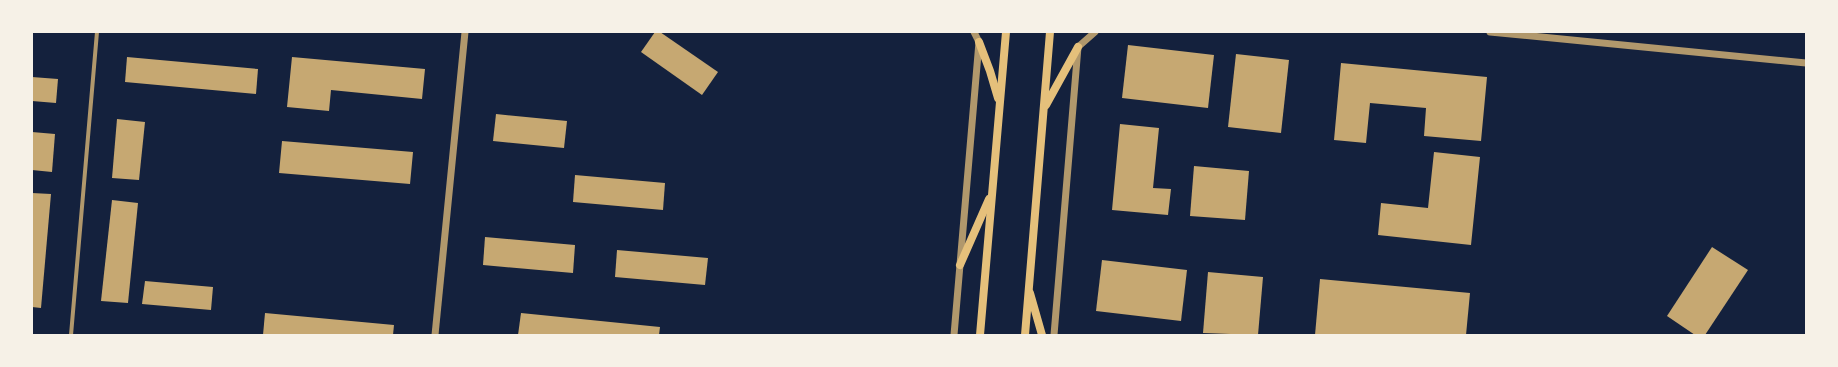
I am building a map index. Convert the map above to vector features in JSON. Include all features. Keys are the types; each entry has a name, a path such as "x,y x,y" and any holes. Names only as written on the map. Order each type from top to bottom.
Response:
{"main road":[{"path":"980,335 1006,32"},
{"path":"1025,335 1050,32"},
{"path":"979,42 1000,104"},
{"path":"1044,109 1078,47"},
{"path":"960,265 992,193"},
{"path":"1029,287 1042,335"}],"street":[{"path":"71,335 98,32"},
{"path":"435,335 464,32"},
{"path":"954,335 979,42 974,32"},
{"path":"1054,335 1078,47 1095,32"},
{"path":"1490,32 1806,64"}],"building":[{"path":"655,32 660,32 718,72 702,95 641,52"},
{"path":"1128,45 1214,55 1208,108 1122,98"},
{"path":"1236,54 1289,60 1281,133 1228,127"},
{"path":"127,57 258,69 256,94 125,82"},
{"path":"292,57 425,69 422,99 331,90 329,111 287,107"},
{"path":"1341,63 1487,77 1481,141 1424,136 1426,108 1370,103 1366,143 1334,140"},
{"path":"32,77 58,79 56,103 32,101"},
{"path":"496,114 567,121 564,148 493,141"},
{"path":"117,119 145,122 139,180 112,178"},
{"path":"1120,124 1159,128 1153,188 1171,189 1168,215 1112,210"},
{"path":"32,132 55,134 52,172 32,170"},
{"path":"282,141 413,152 410,184 279,173"},
{"path":"1434,152 1480,157 1471,245 1378,235 1381,203 1428,208"},
{"path":"1194,166 1249,171 1245,220 1190,216"},
{"path":"575,175 665,183 663,210 573,202"},
{"path":"32,193 51,194 41,308 32,307"},
{"path":"112,200 138,203 128,303 101,301"},
{"path":"485,237 575,245 573,273 483,265"},
{"path":"1712,247 1748,270 1705,335 1695,335 1667,316"},
{"path":"617,250 708,258 705,285 615,277"},
{"path":"1102,260 1187,270 1181,321 1096,311"},
{"path":"1208,272 1263,277 1258,335 1203,333"},
{"path":"1320,279 1470,293 1466,335 1315,335"},
{"path":"145,281 213,287 211,310 142,304"},
{"path":"265,313 394,325 393,335 263,335"},
{"path":"521,313 660,327 659,335 518,335"}]}
